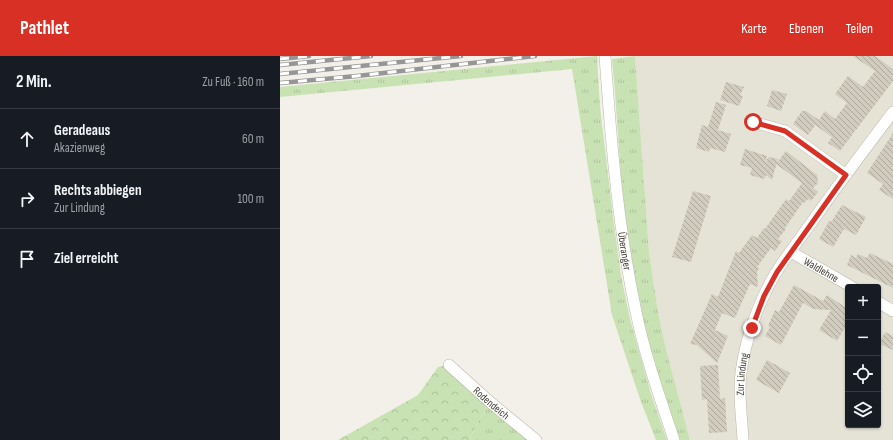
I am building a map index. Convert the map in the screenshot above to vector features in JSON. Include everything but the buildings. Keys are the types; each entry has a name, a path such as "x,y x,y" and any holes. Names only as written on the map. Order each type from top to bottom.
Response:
{"street":[{"name":"Überanger","path":"605,56 620,214 628,272 646,352 674,440"},
{"name":"Zur Lindung","path":"743,440 740,396 741,374 744,355 764,296 790,252 893,112"},
{"path":"753,122 785,131 846,175"},
{"name":"Waldlehne","path":"790,252 847,284"},
{"path":"881,304 893,311"},
{"name":"Rodendeich","path":"449,364 490,402 536,440"}],"shaded area":[{"path":"635,56 893,56 893,440 690,440 666,349 658,312 649,252"}],"green space":[{"path":"597,56 600,107 621,275 630,319 651,394 667,440 656,440 641,402 612,315 572,69 280,97 280,87"},
{"path":"635,56 649,252 658,312 666,349 690,440 678,440 652,356 641,314 628,245 622,192 612,59"},
{"path":"446,365 488,403 469,440 338,440 418,395 438,367"},
{"path":"488,403 531,440 469,440"}],"railway":[{"path":"280,59 309,56"},
{"path":"280,65 371,56"},
{"path":"280,74 461,56"},
{"path":"280,83 535,56"}],"route":[{"path":"752,328 764,296 777,272 846,175 785,131 753,122"}]}
